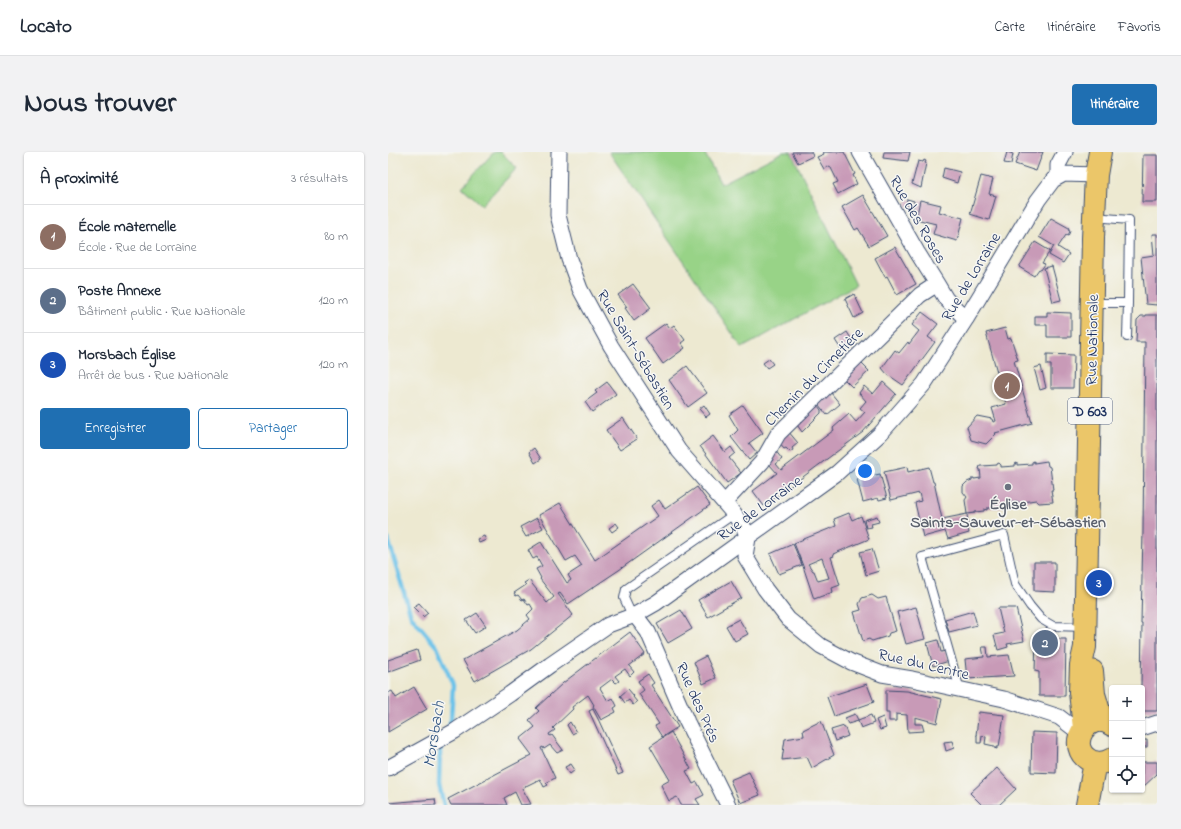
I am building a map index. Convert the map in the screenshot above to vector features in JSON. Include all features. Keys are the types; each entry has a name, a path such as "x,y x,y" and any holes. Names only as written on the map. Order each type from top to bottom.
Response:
{"main road":[{"name":"Rue Nationale","path":"1094,727 1080,700 1081,665 1085,637 1094,217 1096,175 1100,152"},
{"name":"Rue Nationale","path":"1085,637 1091,662 1094,694 1094,727"},
{"path":"1086,805 1103,761 1089,760 1084,756 1079,745 1079,739 1094,727"}],"street":[{"name":"Rue Saint-Sébastien","path":"559,152 558,215 569,259 580,289 611,346 679,451 729,508 744,528 748,538"},
{"name":"Rue des Roses","path":"860,152 916,252 946,299 966,319"},
{"path":"1065,152 1058,165 1058,177 1064,174 1096,175"},
{"name":"Rue de Lorraine","path":"388,768 455,730 510,694 608,625 635,615 656,603 837,473 880,434 924,384 966,319 1038,200 1053,180 1058,177"},
{"name":"Chemin du Cimetière","path":"729,508 762,462 778,434 920,296 937,284"},
{"name":"Rue du Centre","path":"748,538 745,556 765,589 788,619 822,646 851,662 882,674 1004,699 1094,727"},
{"name":"Rue des Prés","path":"635,615 648,632 687,722 728,805"},
{"path":"1059,717 1074,709 1080,700"},
{"path":"1145,727 1157,723"}],"lane":[{"path":"1094,217 1129,220 1127,337"},
{"path":"1092,304 1128,303"},
{"path":"635,615 629,609 624,598 626,589 729,508"},
{"path":"960,690 922,557 1004,535 1015,584 1030,606 1041,619 1053,626 1085,637"}],"green space":[{"path":"494,152 501,152 517,168 482,205 462,187"},
{"path":"609,152 704,152 721,184 783,152 791,152 856,285 742,348"}],"building":[{"path":"792,152 811,152 813,156 798,163"},
{"path":"823,152 844,152 855,174 853,175 857,184 838,194 833,184 838,182 830,166 824,169 817,157 824,154"},
{"path":"884,152 910,152 908,161 883,158"},
{"path":"1007,152 1013,154 1011,164 1004,163"},
{"path":"1020,152 1043,152 1036,171 1015,164"},
{"path":"1143,155 1157,155 1157,202 1142,202"},
{"path":"924,160 926,163 921,188 912,184 918,161 923,162"},
{"path":"944,168 960,172 957,183 942,178"},
{"path":"981,176 993,179 989,194 996,196 989,220 970,214"},
{"path":"863,195 887,236 869,246 858,228 855,230 842,207"},
{"path":"907,199 914,201 913,208 906,206"},
{"path":"920,200 941,205 939,212 963,218 957,241 933,234 936,224 916,219"},
{"path":"1051,218 1069,228 1068,230 1070,231 1068,236 1066,235 1058,247 1069,254 1063,263 1049,255 1054,246 1039,237"},
{"path":"1152,234 1157,234 1157,305 1146,304 1141,257 1154,255"},
{"path":"1035,242 1050,251 1042,263 1045,264 1034,276 1019,267"},
{"path":"895,247 916,284 897,295 875,258"},
{"path":"1052,266 1061,300 1053,302 1044,268"},
{"path":"633,284 651,308 634,321 625,308 627,307 618,295"},
{"path":"854,294 863,313 854,318 845,299"},
{"path":"922,312 938,324 928,337 935,342 903,385 887,374 882,368 895,350 899,353 908,342 909,344 919,331 912,325"},
{"path":"1047,312 1071,313 1071,337 1047,337 1047,325 1035,325 1035,316 1047,316"},
{"path":"1157,315 1157,711 1145,711 1145,685 1141,685 1145,342 1136,342 1137,320 1141,316"},
{"path":"666,323 670,328 674,325 685,340 681,343 685,348 663,364 645,338"},
{"path":"1005,328 1008,339 1011,338 1018,360 1014,361 1032,423 995,433 996,434 986,444 971,440 967,427 977,416 992,419 993,422 996,421 992,408 1006,404 986,333"},
{"path":"847,332 854,343 842,351 835,340"},
{"path":"1047,354 1074,355 1073,388 1051,388 1051,365 1047,365"},
{"path":"769,359 773,364 767,368 763,363"},
{"path":"859,361 869,371 852,387 842,377"},
{"path":"687,366 707,393 688,407 669,380"},
{"path":"1041,366 1046,388 1040,390 1034,368"},
{"path":"607,382 616,394 592,412 585,402 597,393 595,391"},
{"path":"883,382 896,394 863,432 764,506 753,491 777,473 769,464 773,460 771,457 775,450 782,459 776,464 781,470 834,430 833,428 849,414 856,422 865,412 860,408 866,401 859,393 864,386 873,394"},
{"path":"831,393 840,404 827,415 818,404"},
{"path":"815,402 821,410 821,413 802,432 795,422"},
{"path":"704,405 710,414 706,417 699,409"},
{"path":"743,405 763,433 749,443 757,453 749,460 731,437 738,430 729,415"},
{"path":"623,418 637,439 620,450 606,430"},
{"path":"788,431 798,443 790,452 786,448 784,449 779,443"},
{"path":"713,436 725,452 731,447 735,453 729,458 741,473 727,483 700,446"},
{"path":"534,448 541,459 535,463 529,452"},
{"name":"Église Saints-Sauveur-et-Sébastien","path":"1034,461 1034,463 1047,461 1048,466 1050,467 1053,502 1039,503 1036,500 1022,502 1020,504 1019,502 1006,503 1004,508 987,508 987,510 984,509 984,511 967,514 965,500 967,497 963,492 963,486 972,480 972,478 981,478 979,469 980,466 997,465 999,463 1001,467 1015,466 1017,463 1017,465 1032,464"},
{"path":"907,467 908,472 929,467 934,482 942,519 967,514 969,533 948,539 945,531 923,537 915,503 921,501 919,493 891,500 884,472"},
{"path":"880,474 887,498 879,500 878,498 863,502 857,479"},
{"path":"697,487 710,505 619,570 568,604 560,593 558,594 573,615 531,649 475,681 463,660 517,630 530,619 527,615 533,609 530,604 528,605 524,599 522,600 514,593 526,585 524,583 529,580 547,603 554,597 540,579 541,578 536,569 542,566 537,557 533,559 528,550 541,542 567,583 571,580 568,575 582,566 575,556 566,561 539,515 560,503 595,560 658,516 651,506 659,500 665,509"},
{"path":"849,513 852,520 861,516 869,539 833,554 834,556 831,557 840,585 832,588 833,592 814,599 794,543 836,526 834,519","holes":["822,558 829,578 818,581 814,571 808,564"]},
{"path":"877,516 879,522 871,524 872,527 866,528 864,520"},
{"path":"537,518 543,528 526,537 520,527"},
{"path":"616,523 619,527 612,532 609,528"},
{"path":"484,536 486,540 479,543 477,539"},
{"path":"793,544 802,565 779,574 770,554"},
{"path":"872,549 879,571 866,575 860,552"},
{"path":"1034,562 1055,562 1055,592 1034,591"},
{"path":"731,581 741,598 708,617 698,600"},
{"path":"872,595 878,599 886,597 896,631 889,633 888,636 872,641 869,639 863,641 854,612 861,610 859,604 862,598"},
{"path":"419,603 428,613 423,617 413,607"},
{"path":"916,607 925,639 906,644 897,612"},
{"path":"998,608 1016,608 1024,641 1007,644 1008,647 998,650 994,635 1004,633"},
{"path":"681,610 692,629 668,643 657,624"},
{"path":"973,611 977,625 949,632 945,619"},
{"path":"477,613 486,626 475,633 466,620"},
{"path":"739,619 748,634 735,641 726,626"},
{"path":"630,632 645,654 629,666 634,672 630,676 625,669 615,676 619,681 616,683 612,679 600,688 608,701 613,698 617,706 614,708 616,712 601,720 588,695 572,707 573,709 553,728 555,730 549,734 550,736 552,735 563,750 557,753 550,745 544,749 543,747 541,748 555,778 546,783 548,785 544,787 540,779 522,788 531,804 521,805 515,792 504,798 507,805 451,805 448,799 532,755 520,739 535,727 529,720 539,711 536,708 563,683"},
{"path":"1036,639 1066,639 1065,696 1039,696 1039,672 1035,671"},
{"path":"938,640 941,652 946,651 949,661 933,666 927,643"},
{"path":"982,647 987,647 988,657 1009,655 1014,676 967,679 965,659 984,657"},
{"path":"417,650 420,660 388,672 388,660"},
{"path":"706,656 716,678 703,684 694,662"},
{"path":"648,674 654,683 651,685 678,727 662,737 655,726 659,724 639,694 644,690 638,681"},
{"path":"867,684 874,702 834,716 827,697"},
{"path":"414,687 427,709 388,732 388,693 392,691 396,698"},
{"path":"628,689 637,702 633,705 629,700 625,703 620,696"},
{"path":"886,690 907,691 942,699 937,723 915,717 915,724 922,724 924,731 908,732 907,715 896,714 896,721 889,721 889,713 886,713"},
{"path":"593,709 623,773 618,775 589,711"},
{"path":"979,712 1004,715 999,747 997,747 997,749 994,748 994,746 985,744 986,737 982,736 981,743 977,743 976,735"},
{"path":"855,714 858,720 871,715 874,723 861,728 858,721 848,724 845,718"},
{"path":"883,717 886,728 880,730 876,720"},
{"path":"821,721 834,755 812,768 807,757 782,760 785,739 804,736 803,730"},
{"path":"570,722 576,732 572,734 567,725"},
{"path":"844,726 848,736 835,741 831,730"},
{"path":"671,732 691,769 686,771 693,784 697,782 704,795 696,799 700,805 681,805 677,797 669,801 661,785 670,780 650,746"},
{"path":"1032,732 1057,733 1056,773 1031,772"},
{"path":"1145,740 1147,740 1147,747 1145,747"},
{"path":"952,741 954,748 946,751 944,742"},
{"path":"1145,762 1157,762 1157,774 1145,785"},
{"path":"571,764 575,770 570,774 565,767"},
{"path":"997,768 1016,789 999,805 982,805 970,793"},
{"path":"749,772 760,795 740,803 730,780"},
{"path":"435,799 436,805 388,805 388,803"}],"waterway":[{"name":"Morsbach","path":"388,539 411,616 437,647 453,685 451,719 448,730"},
{"name":"Morsbach","path":"444,741 440,753 439,785 444,805"}],"place":[{"name":"École maternelle","path":"1007,386"},
{"name":"Église Saints-Sauveur-et-Sébastien","path":"1008,487"},
{"name":"Morsbach Église","path":"1099,583"},
{"name":"Poste Annexe","path":"1045,643"}]}
